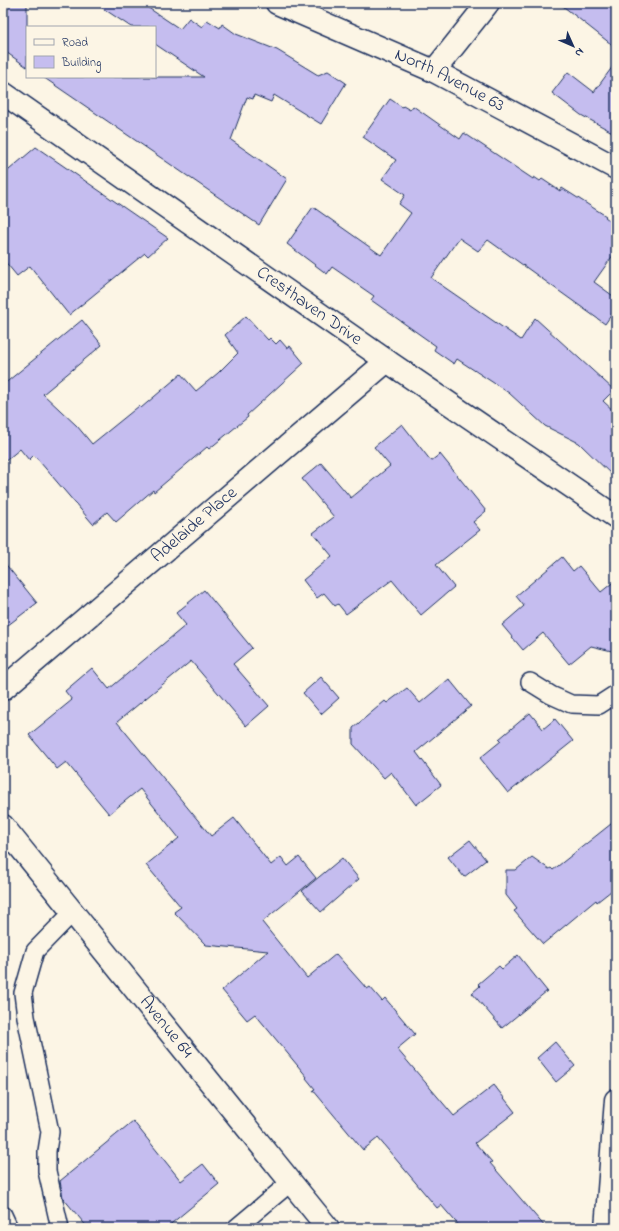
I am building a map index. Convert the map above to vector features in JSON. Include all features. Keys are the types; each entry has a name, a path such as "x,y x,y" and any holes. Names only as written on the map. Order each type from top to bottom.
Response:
{"street":[{"name":"North Avenue 63","path":"277,3 434,71 616,168"},
{"path":"434,71 488,3"},
{"name":"Cresthaven Drive","path":"3,93 387,361 616,517"},
{"name":"Adelaide Place","path":"3,689 387,361"},
{"name":"Avenue 64","path":"3,826 328,1228"},
{"path":"606,1228 616,1100"}],"lane":[{"path":"530,682 551,695 571,704 599,705 616,694"},
{"path":"60,1228 47,1171 47,1151 50,1132 26,1017 24,992 35,951 73,912"},
{"path":"236,1228 291,1182"},
{"path":"3,1215 9,1228"}],"building":[{"path":"3,3 27,3 26,66 3,50"},
{"path":"95,3 141,3 180,29 189,18 202,27 207,20 220,28 222,24 236,34 277,50 318,75 328,71 346,83 321,124 274,95 271,102 254,95 253,99 247,97 231,140 287,179 259,225 44,78 204,77 156,45 156,26 130,26"},
{"path":"559,3 616,3 616,48"},
{"path":"616,62 616,134 581,115 552,93 568,72 594,92"},
{"path":"390,99 402,107 403,106 410,110 413,106 460,139 464,133 533,179 534,177 540,181 542,179 560,191 562,188 606,216 605,217 616,225 616,251 594,282 616,298 616,308 605,324 488,240 478,251 459,238 431,278 521,340 535,318 614,390 603,401 616,413 616,479 579,443 545,426 509,393 457,359 454,364 434,350 436,346 371,300 374,296 332,267 327,274 287,244 313,207 381,255 411,213 399,204 405,195 382,179 396,160 363,137"},
{"path":"36,147 168,238 148,256 145,253 69,315 30,266 17,276 3,259 3,175"},
{"path":"246,316 268,340 270,338 276,344 280,340 287,348 290,346 304,363 247,415 248,417 209,449 207,447 116,522 107,512 93,524 34,455 29,460 20,449 3,463 3,385 82,320 102,345 43,394 77,426 92,444 139,406 141,408 181,374 196,391 218,373 238,353 225,335"},
{"path":"402,424 431,461 440,454 486,511 473,522 480,530 436,565 454,587 421,615 392,580 346,614 338,604 335,606 324,593 317,598 303,580 332,556 313,533 334,517 302,479 321,463 351,498 390,466 374,447"},
{"path":"562,557 573,571 579,566 601,592 616,580 616,652 591,646 569,664 543,633 523,650 502,625 524,606 516,596"},
{"path":"3,561 37,603 3,629"},
{"path":"204,590 252,648 233,664 269,706 246,726 191,661 117,722 211,836 234,818 271,865 281,857 288,866 299,857 316,878 262,922 307,978 336,954 367,989 370,987 382,1001 385,998 415,1034 397,1049 454,1116 494,1085 515,1112 475,1143 492,1162 490,1163 546,1228 461,1228 441,1205 437,1208 378,1138 363,1150 313,1090 315,1089 306,1078 307,1077 255,1014 247,1020 222,990 268,951 206,945 174,912 181,907 146,865 179,838 140,789 109,814 66,762 57,769 29,735 72,700 65,691 92,668 109,689 186,625 176,613"},
{"path":"321,677 339,698 321,714 303,693"},
{"path":"449,679 471,706 416,752 441,785 416,805 391,772 384,778 353,744 353,728 385,701 387,703 407,688 420,703"},
{"path":"530,713 543,729 555,719 573,741 508,793 480,758 501,741 499,739"},
{"path":"616,820 616,887 597,902 596,900 543,944 514,911 517,909 506,895 506,870 516,870 532,857 549,869 551,868 553,870"},
{"path":"470,840 486,860 464,877 448,857"},
{"path":"342,858 359,879 321,912 302,891"},
{"path":"518,955 547,991 502,1028 472,993 480,986 478,984 499,966 502,969"},
{"path":"555,1042 575,1066 556,1082 537,1058"},
{"path":"133,1121 181,1181 203,1164 219,1184 166,1228 88,1228 63,1198 60,1181"}]}
